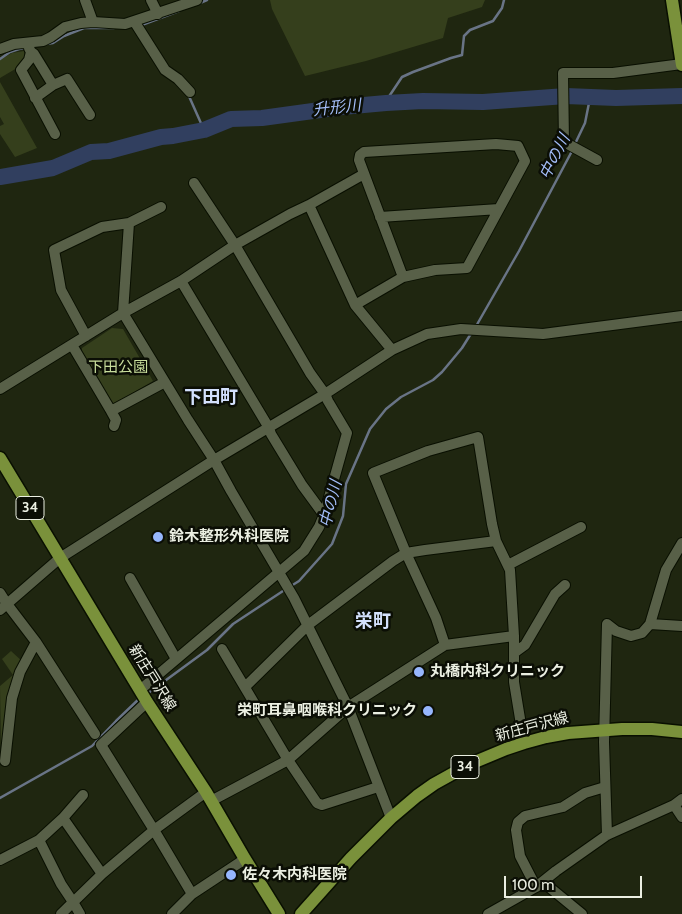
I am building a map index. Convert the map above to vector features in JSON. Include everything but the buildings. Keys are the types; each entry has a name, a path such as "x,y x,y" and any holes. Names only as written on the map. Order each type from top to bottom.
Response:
{"main road":[{"path":"672,0 682,64"},
{"name":"新庄戸沢線","path":"0,458 147,702 209,796 279,914"},
{"name":"新庄戸沢線","path":"301,914 351,858 391,818 417,796 453,773 488,756 524,743 568,733 652,729 682,732"}],"street":[{"path":"84,0 93,22"},
{"path":"151,0 158,14"},
{"path":"29,48 66,27 93,22 135,24 196,0"},
{"path":"135,24 165,70 178,79 190,92"},
{"path":"0,49 14,44 29,48 53,85"},
{"path":"29,48 29,60 21,70 54,134"},
{"path":"597,160 566,143 562,73 613,73 682,64"},
{"path":"35,98 53,85 67,79 90,115"},
{"path":"355,305 403,276 435,270 467,268 525,161 518,146 496,144 364,152 360,156 359,160 364,174 403,276"},
{"path":"0,389 123,313 181,281 235,245 290,214 310,206 364,174"},
{"path":"140,690 280,575 304,551 324,515 347,433 235,245 194,183"},
{"path":"310,206 355,305 392,350"},
{"path":"86,336 61,290 54,250 102,227 129,223 161,207"},
{"path":"380,217 499,209"},
{"path":"129,223 123,313 214,460 294,598 348,707 391,818"},
{"path":"181,281 302,485 324,515"},
{"path":"4,607 60,558 214,460 325,394 392,350 428,334 461,329 543,334 682,316"},
{"path":"72,345 111,410 116,420 114,426"},
{"path":"111,410 165,382"},
{"path":"445,645 436,618 406,553 373,473 428,452 478,437 496,541 510,570 514,636 514,682 524,743"},
{"path":"508,565 581,527"},
{"path":"245,687 308,625 406,553 496,541"},
{"path":"607,835 605,730 607,624 616,631 631,636 642,633 650,624 666,570 682,543"},
{"path":"130,578 176,659"},
{"path":"514,653 525,645 555,594 565,585"},
{"path":"0,592 4,607 36,642 95,734"},
{"path":"650,624 682,626"},
{"path":"61,914 102,874 154,830 209,796 288,760 348,707 445,645 514,636"},
{"path":"2,760 12,698 20,672 36,642"},
{"path":"222,649 288,760 317,803 322,805 378,787"},
{"path":"147,702 101,745 192,894"},
{"path":"582,914 539,885 520,856 516,830 518,822 525,816 563,808 585,793 605,787"},
{"path":"0,860 40,840 83,795"},
{"path":"488,914 539,885 607,835 678,802 682,817"},
{"path":"63,818 102,874"},
{"path":"40,840 61,884 80,914"},
{"path":"172,914 192,894 245,859"}],"green space":[{"path":"270,0 485,0 482,7 448,18 443,38 366,61 305,76 272,9"},
{"path":"24,51 25,59 17,68 0,78 0,60 12,53"},
{"path":"0,82 37,148 15,157 0,134 0,126 4,124 0,117"},
{"name":"下田公園","path":"112,328 123,329 153,381 112,405 82,355 82,348"},
{"path":"11,651 23,662 4,749 1,751 0,686 13,675 2,659"}],"waterway":[{"path":"200,3 207,0"},
{"path":"386,103 402,77 462,55 464,36 470,30 493,21 502,8 504,0"},
{"path":"139,26 179,11"},
{"path":"46,44 53,43 64,36 84,28 114,28"},
{"path":"0,59 10,52 26,48"},
{"path":"188,94 204,130"},
{"name":"升形川","path":"0,177 53,168 91,152 109,151 161,137 204,130 231,119 262,118 342,107 423,101 483,102 566,96 616,98 682,96"},
{"name":"中の川","path":"574,146 585,123 590,98"},
{"name":"中の川","path":"475,328 519,251 572,151"},
{"name":"中の川","path":"291,586 299,581 332,544 343,516 346,484 370,429 386,409 401,397 433,380 442,372 462,348 472,332"},
{"name":"中の川","path":"147,694 207,650 233,624 286,589"},
{"name":"中の川","path":"0,798 92,746 140,698"}],"place":[{"name":"鈴木整形外科医院","path":"158,537"},
{"name":"丸橋内科クリニック","path":"419,672"},
{"name":"栄町耳鼻咽喉科クリニック","path":"428,711"},
{"name":"佐々木内科医院","path":"231,875"}],"district":[{"name":"下田町","path":"211,398"},
{"name":"栄町","path":"373,622"}]}
